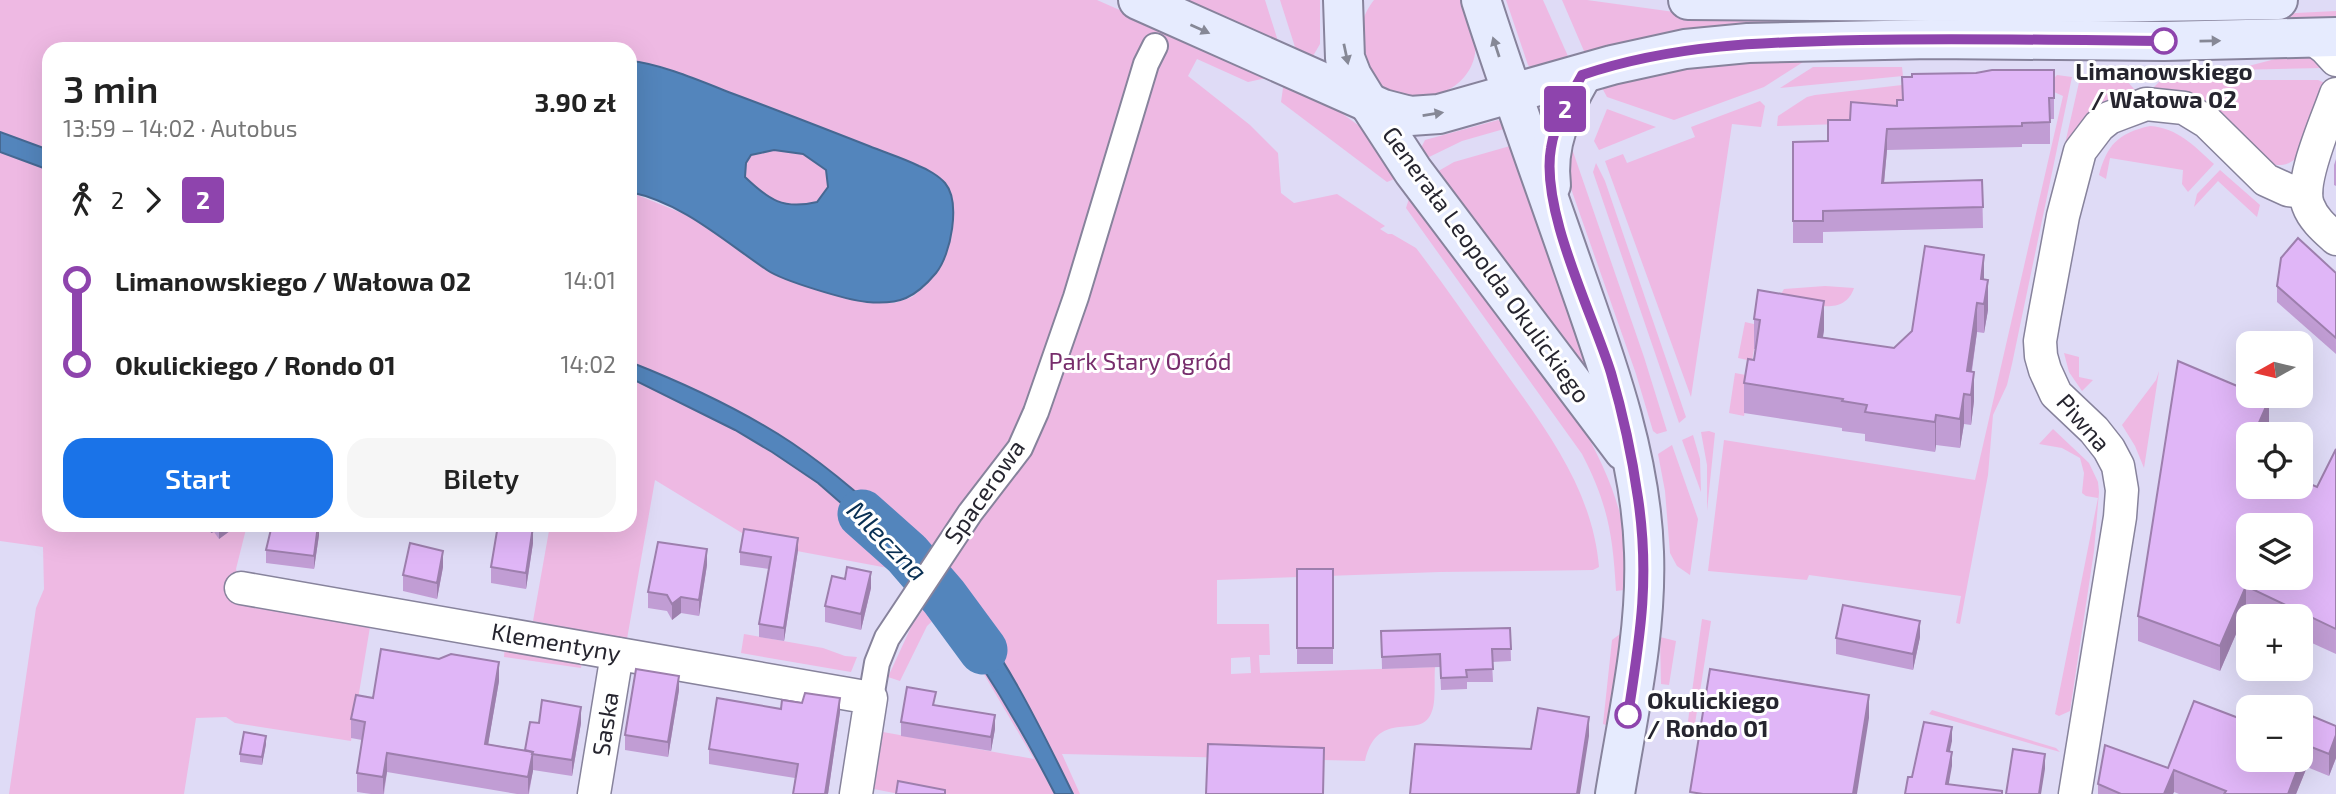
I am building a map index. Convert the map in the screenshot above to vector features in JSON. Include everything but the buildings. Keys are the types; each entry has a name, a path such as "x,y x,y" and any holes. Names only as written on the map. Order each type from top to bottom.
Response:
{"main road":[{"path":"1138,0 1368,102 1398,114 1424,116 1612,65 1685,49 1748,43 1931,39 2164,41 2328,46"},
{"name":"Generała Leopolda Okulickiego","path":"1343,0 1345,58 1352,76 1368,102 1413,171 1632,461"},
{"name":"Generała Leopolda Okulickiego","path":"1481,0 1611,373 1632,461 1644,550 1645,593 1642,629 1615,794"},
{"path":"1688,0 2088,3 2278,0"},
{"path":"1560,229 1549,172 1550,149 1569,97 1582,75"}],"street":[{"name":"Spacerowa","path":"871,698 877,663 887,638 935,565 1020,448 1036,412 1072,307 1146,64 1155,46"},
{"path":"2336,94 2307,178 2306,195 2314,217 2336,239"},
{"name":"Piwna","path":"2075,794 2120,517 2121,477 2109,449 2094,430 2062,402 2052,387 2045,370 2040,341 2063,216 2080,151 2109,118 2146,104 2184,108 2198,114 2266,180 2306,195"},
{"name":"Klementyny","path":"241,588 871,698"},
{"name":"Saska","path":"594,794 617,654"},
{"path":"856,794 871,698"}],"green space":[{"name":"Park Stary Ogród","path":"0,0 1097,0 1271,77 1248,82 1197,59 1188,76 1250,125 1278,153 1281,193 1294,203 1337,194 1385,226 1380,229 1416,248 1562,456 1586,509 1599,567 1593,570 1217,580 1217,624 1269,624 1270,655 1259,655 1260,673 1435,667 1434,702 1427,720 1389,729 1380,734 1371,744 1365,761 1062,754 1080,794 1073,794 1015,681 984,631 951,588 904,571 760,544 655,480 627,639 533,621 549,532 637,532 637,195 694,218 769,272 828,293 894,303 912,297 925,286 868,146 688,77 637,63 637,42 42,42 42,532 245,532 236,569 240,581 371,621 351,741 235,723 226,717 196,718 184,794 9,794 36,608 44,589 43,547 0,541","holes":["1250,657 1251,673 1231,674 1231,658"]},
{"path":"1171,0 1265,0 1277,38 1277,48"},
{"path":"1280,0 1320,0 1320,44 1313,56 1294,56 1295,47"},
{"path":"1374,0 1461,0 1473,30 1475,52 1469,70 1457,84 1440,94 1421,97 1401,95 1383,86 1369,70 1361,52 1363,21"},
{"path":"1506,0 1543,0 1571,63 1534,70 1528,65"},
{"path":"1562,0 1587,0 1689,14 2278,14 2336,11 2336,23 1587,58"},
{"path":"1811,57 1764,87 1674,120 1607,97 1601,86 1671,68"},
{"path":"2283,57 2312,57 2322,68 2233,70"},
{"path":"1813,67 1902,67 1903,76 1780,88"},
{"path":"2057,75 2072,77 2012,364 2007,385 1993,415 1988,475 1960,624 1956,623 1961,596 1809,575 1807,580 1708,571 1724,440 1975,480 2063,96 2054,92 2054,78"},
{"path":"2080,78 2126,80 2135,90 2108,100 2089,113 2081,121 2062,157"},
{"path":"2161,80 2318,80 2325,83 2300,153 2290,163 2276,165 2269,164 2192,97 2177,90 2153,88"},
{"path":"1284,81 1322,99 1358,125 1402,176 1387,182 1281,102"},
{"path":"1902,85 1903,122 1777,126 1778,116 1807,97"},
{"path":"1760,101 1765,106 1761,127 1732,124 1691,397 1605,161 1623,154 1627,163 1695,137 1691,127"},
{"path":"1607,109 1656,127 1599,150 1594,141"},
{"path":"1498,120 1511,127 1462,141 1425,159 1421,148 1425,140"},
{"path":"2150,126 2177,134 2214,164 2188,192 2182,184 2183,170 2110,158 2106,179 2099,175 2110,148 2116,142 2130,132"},
{"path":"1570,143 1667,431 1657,434 1653,431 1636,374 1568,180"},
{"path":"1517,144 1596,385 1435,173 1454,162"},
{"path":"774,150 803,154 826,170 828,187 817,202 795,205 777,201 745,177 746,163 751,155"},
{"path":"1596,163 1605,181 1686,417 1679,423 1593,172"},
{"path":"2220,170 2260,205 2257,217 2218,181 2194,207 2197,194"},
{"path":"1412,189 1578,419 1590,440 1616,499 1626,540 1630,586 1624,590 1616,591 1608,521 1598,489 1582,454 1406,208"},
{"path":"1825,286 1854,288 1849,297 1834,306 1785,299 1781,294 1784,289"},
{"path":"1745,322 1758,325 1752,361 1738,358"},
{"path":"2064,353 2079,357 2079,377 2093,380 2082,391 2069,372"},
{"path":"2159,371 2144,468 2122,425 2156,380"},
{"path":"1735,373 1751,376 1744,416 1729,413"},
{"path":"2053,429 2089,463 2098,482 2099,492 2094,551 2070,711 2059,716 2055,714 2098,498 2082,493 2084,473 2080,458 2062,448 2039,444"},
{"path":"1701,432 1715,433 1707,511 1707,465"},
{"path":"1693,435 1700,459 1701,492 1682,440"},
{"path":"1672,445 1698,519 1690,575 1677,566 1670,553 1665,491 1658,454"},
{"path":"930,600 936,606 939,604 971,647 1055,794 899,794 874,789 883,732 1034,759 972,654 941,613 927,626 900,681 888,677 912,625"},
{"path":"1702,619 1711,621 1694,730 1688,721"},
{"path":"744,634 857,657 851,672 741,653"},
{"path":"1620,634 1626,634 1609,726 1603,724 1612,640"},
{"path":"1660,637 1676,641 1669,685 1661,684"},
{"path":"505,646 582,659 581,668 504,657"},
{"path":"1932,710 2056,748 2060,752 1929,714"}],"water":[{"path":"637,62 681,74 926,169 942,180 950,192 952,228 941,265 921,288 898,301 867,302 845,298 775,274 702,224 649,197 637,194","holes":["774,150 803,154 826,170 828,187 817,202 795,205 769,197 745,177 746,163 751,155"]},
{"path":"0,132 42,147 42,167 0,152"},
{"path":"637,365 713,398 792,443 842,480 920,549 907,567 865,524 818,483 735,430 637,381"},
{"path":"951,588 1003,661 1073,794 1055,794 1001,697 939,604"}],"waterway":[{"name":"Mleczna","path":"862,514 907,554 944,597 983,650"}],"bus line":[{"name":"2","path":"1628,715 1645,593 1644,550 1638,499 1611,373 1560,229 1549,172 1550,149 1555,131 1569,97 1582,75 1612,65 1685,49 1748,43 1931,39 2164,41"}],"place":[{"name":"Limanowskiego / Wałowa 02","path":"2164,41"},
{"name":"Okulickiego / Rondo 01","path":"1628,715"}]}
